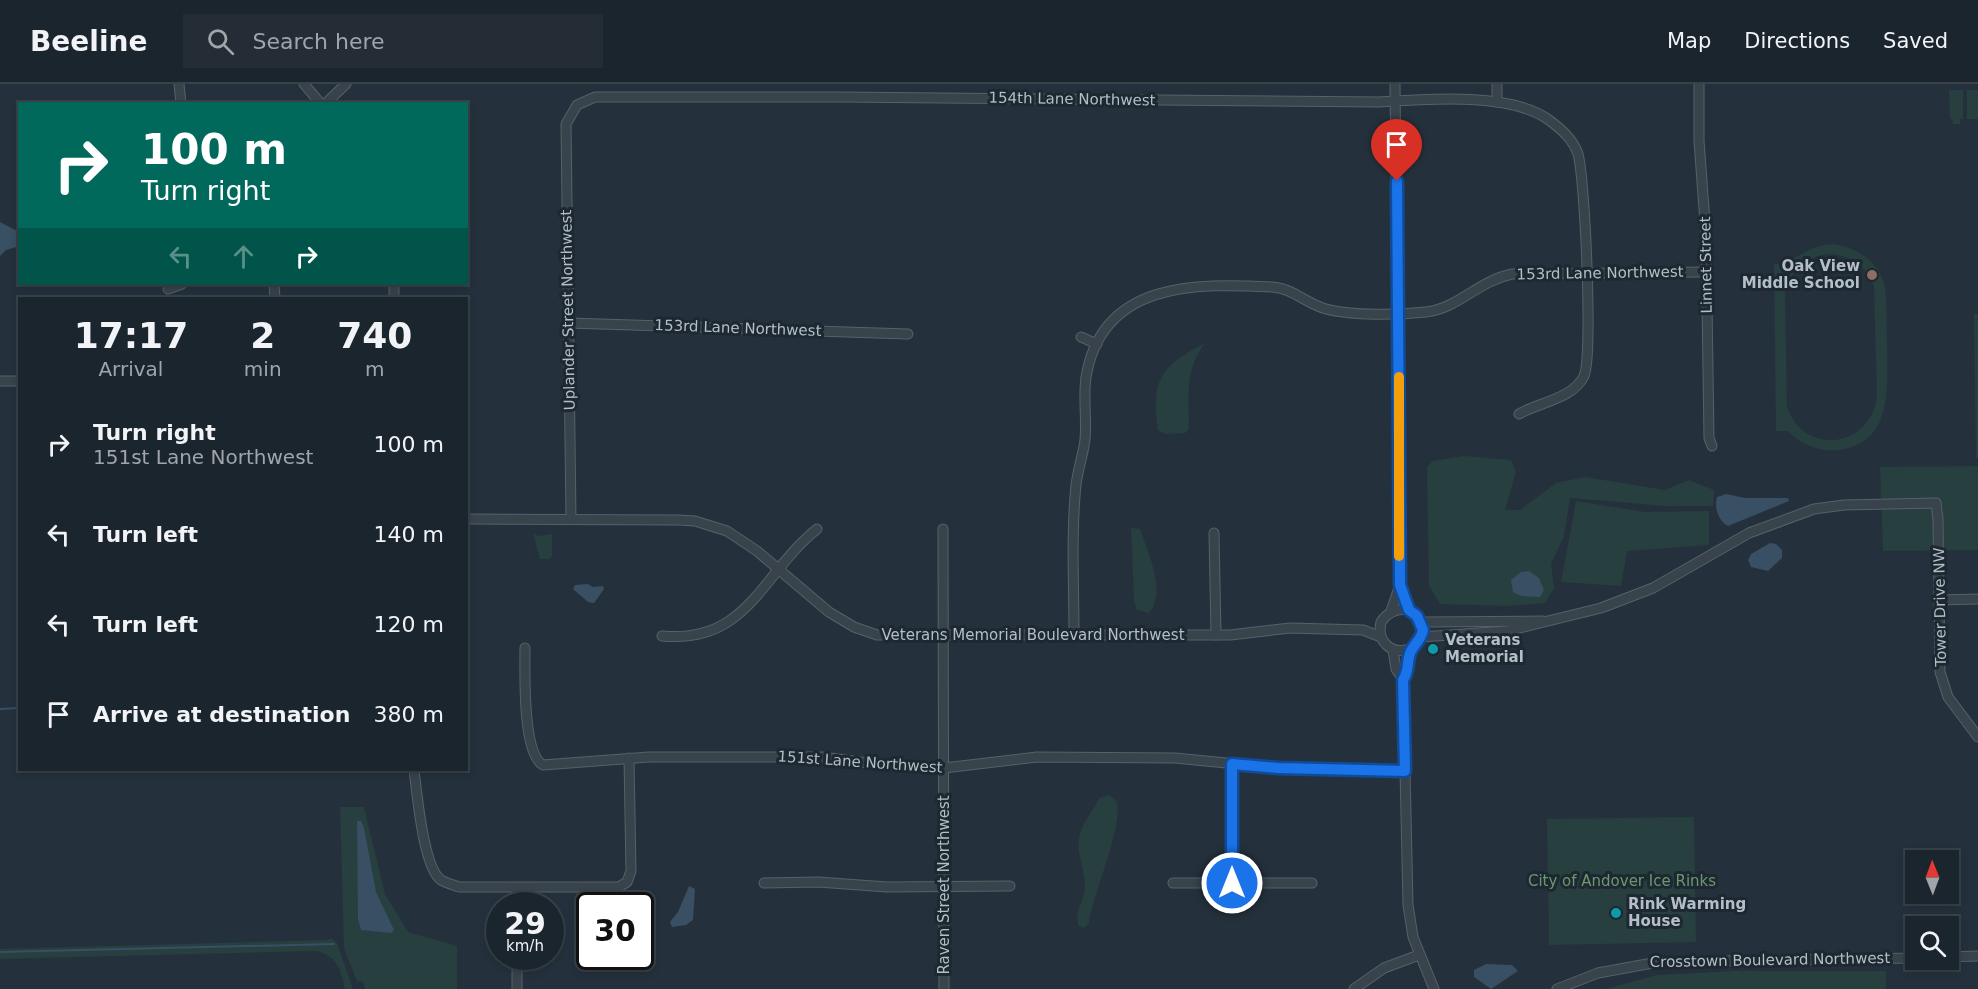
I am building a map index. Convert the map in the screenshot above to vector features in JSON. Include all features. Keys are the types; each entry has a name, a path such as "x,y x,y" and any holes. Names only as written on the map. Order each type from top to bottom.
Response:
{"street":[{"path":"178,84 181,102"},
{"path":"304,84 321,102"},
{"path":"325,102 346,84"},
{"path":"1395,84 1400,585 1409,610 1425,622 1543,621"},
{"path":"1497,84 1497,102"},
{"name":"Linnet Street","path":"1699,84 1699,141 1702,160 1707,272 1709,438 1712,446"},
{"name":"154th Lane Northwest","path":"578,105 595,97 623,96 1395,101 1515,104 1548,119 1568,135 1577,152 1583,177 1586,274 1585,374 1571,391 1519,414"},
{"name":"Uplander Street Northwest","path":"571,519 566,124 578,105"},
{"name":"153rd Lane Northwest","path":"1096,344 1124,309 1159,291 1186,286 1275,287 1294,293 1324,309 1340,312 1427,312 1449,306 1488,280 1512,274 1707,272"},
{"path":"168,289 179,285"},
{"name":"153rd Lane Northwest","path":"568,323 908,334"},
{"path":"1074,634 1076,485 1085,441 1086,377 1096,344 1081,337"},
{"path":"0,381 18,381"},
{"name":"Tower Drive NW","path":"1543,621 1601,608 1653,588 1749,533 1814,508 1936,503 1940,672 1948,697 1978,737"},
{"name":"Veterans Memorial Boulevard Northwest","path":"468,519 678,520 703,523 727,531 778,569 829,612 854,627 877,635 944,637 1074,634 1216,635 1274,629 1363,630 1381,638"},
{"path":"662,636 696,636 725,625 749,606 795,548 817,529"},
{"name":"Raven Street Northwest","path":"944,529 944,989"},
{"path":"1214,533 1216,635"},
{"path":"1363,630 1381,622 1391,611 1400,585"},
{"path":"1940,600 1978,599"},
{"path":"1391,611 1409,610"},
{"path":"1403,680 1409,670 1412,648 1421,637 1420,620"},
{"path":"1421,637 1507,631 1537,625 1543,621"},
{"path":"1381,622 1381,638 1393,650 1399,652 1412,648"},
{"name":"151st Lane Northwest","path":"525,648 527,705 534,756 543,765 629,758 822,757 883,765 944,768 1037,757 1175,758 1278,768 1405,771"},
{"path":"1393,650 1396,669 1403,680 1408,905 1419,955 1434,989"},
{"path":"414,771 429,856 433,870 441,880 459,887 516,889 619,887 627,882 631,871 629,758"},
{"path":"1232,764 1232,883"},
{"path":"764,883 818,882 944,888 1010,886"},
{"path":"1173,883 1312,884"},
{"path":"1354,989 1384,968 1419,955"},
{"path":"1959,957 1978,956"},
{"name":"Crosstown Boulevard Northwest","path":"1557,989 1598,973 1658,962 1905,958"},
{"path":"517,970 517,989"}],"green space":[{"path":"1949,90 1963,90 1963,119 1960,119 1960,124 1953,124 1950,119"},
{"path":"1967,90 1978,90 1978,119 1967,119"},
{"path":"1832,244 1849,248 1864,256 1880,274 1884,282 1886,297 1887,393 1884,409 1879,424 1870,436 1856,445 1838,450 1817,449 1799,440 1788,431 1776,431 1774,264 1788,261 1822,245","holes":["1831,254 1857,263 1867,273 1874,286 1877,396 1872,413 1863,427 1850,436 1836,440 1821,439 1807,434 1796,423 1787,407 1785,295 1787,286 1800,266 1814,257"]},
{"path":"1974,314 1978,314 1978,458 1976,458"},
{"path":"1205,343 1198,353 1191,373 1189,428 1185,433 1165,434 1158,430 1156,413 1156,398 1162,376 1178,359"},
{"path":"1464,456 1511,460 1516,472 1505,510 1520,510 1556,483 1585,477 1665,490 1689,480 1714,490 1713,506 1666,506 1570,498 1564,536 1551,564 1554,588 1545,603 1505,606 1440,604 1429,585 1427,468 1432,461"},
{"path":"1978,466 1978,550 1883,551 1880,467"},
{"path":"1576,501 1644,512 1709,511 1709,545 1627,551 1621,586 1561,582"},
{"path":"1131,528 1140,529 1154,572 1156,594 1149,613 1137,610 1134,601"},
{"path":"533,533 538,536 552,534 552,556 549,559 540,559"},
{"path":"1109,795 1116,801 1118,810 1116,824 1089,923 1085,928 1079,926 1077,916 1085,886 1079,838 1084,823 1099,798"},
{"path":"340,807 364,807 385,894 408,932 457,946 457,989 365,989 363,982 357,981 344,948"},
{"name":"City of Andover Ice Rinks","path":"1694,817 1696,942 1549,945 1547,819"},
{"path":"332,938 337,943 353,989 345,989 337,964 329,956 316,951 0,959 0,949 326,940"},
{"path":"1733,971 1886,971 1886,989 1606,989 1657,975"}],"water":[{"path":"0,222 18,231 18,247 6,250 0,256"},
{"path":"1726,494 1745,498 1788,498 1789,501 1728,526 1719,517 1716,505 1717,497"},
{"path":"1770,543 1776,544 1782,550 1782,558 1768,571 1751,567 1748,560 1751,554"},
{"path":"1529,571 1539,578 1544,590 1540,597 1521,596 1513,592 1511,580 1521,572"},
{"path":"588,584 593,587 603,586 604,589 594,603 588,602 573,589 575,585"},
{"path":"357,821 361,821 364,828 376,892 394,930 391,933 361,930 358,919"},
{"path":"689,886 695,889 693,920 686,925 672,927 670,922 678,912"},
{"path":"1486,964 1512,965 1518,971 1491,989 1474,977 1474,970"}],"waterway":[{"path":"0,709 18,708"},
{"path":"0,952 334,944"}],"slow traffic":[{"path":"1399,377 1399,556"}],"place":[{"name":"Oak View Middle School","path":"1872,275"},
{"name":"Veterans Memorial","path":"1433,649"},
{"name":"Rink Warming House","path":"1616,913"}],"route":[{"path":"1232,883 1232,764 1278,768 1405,771 1403,680 1409,670 1412,648 1418,644 1423,630 1417,616 1409,610 1400,585 1397,181"}]}
